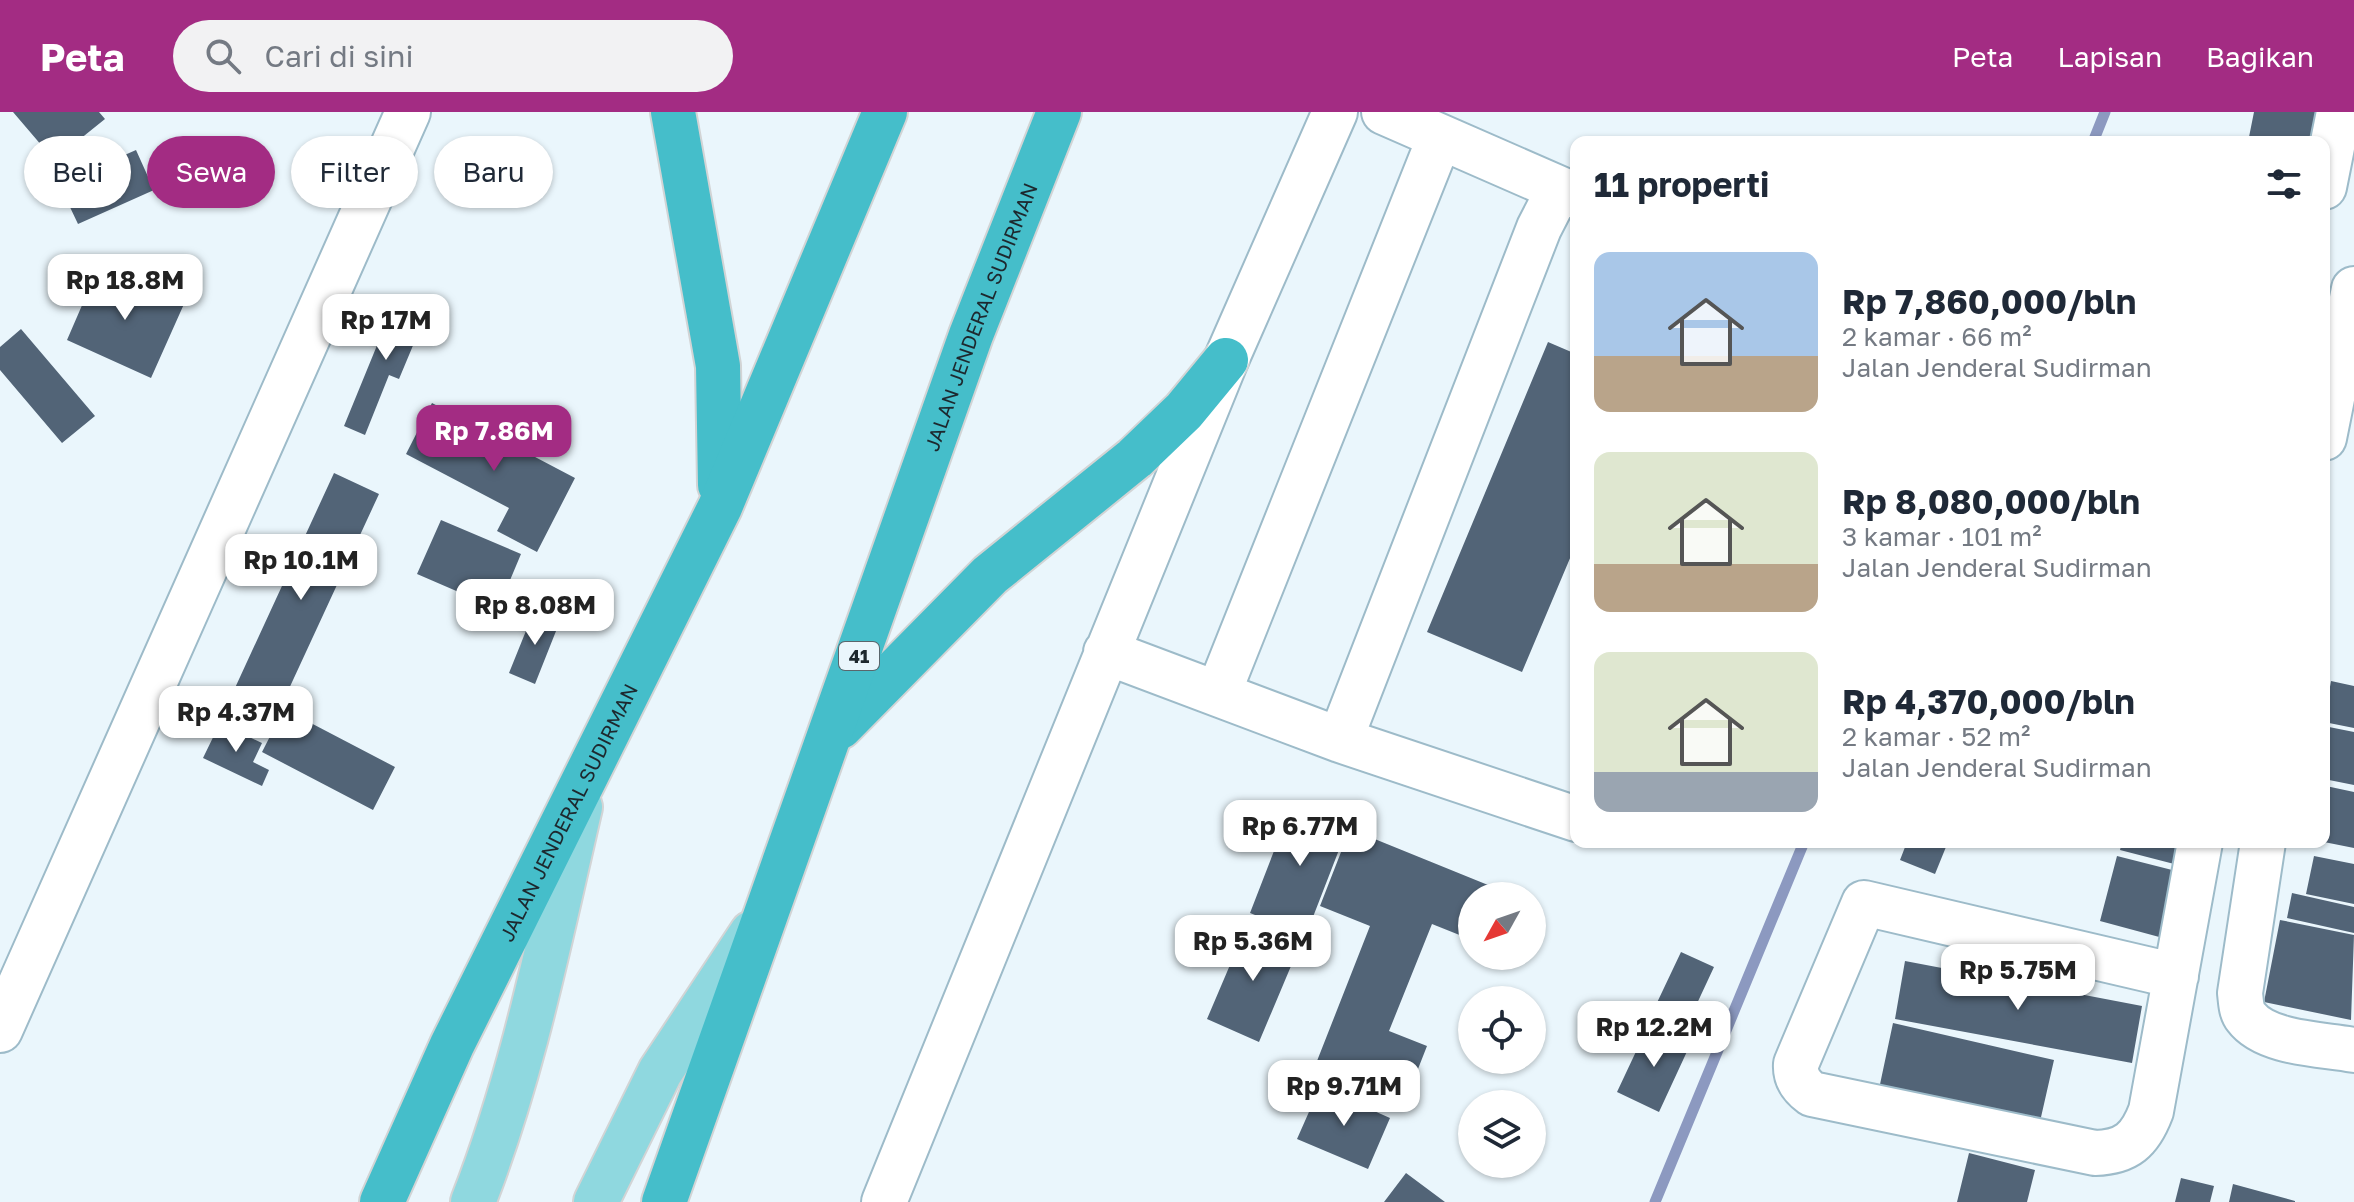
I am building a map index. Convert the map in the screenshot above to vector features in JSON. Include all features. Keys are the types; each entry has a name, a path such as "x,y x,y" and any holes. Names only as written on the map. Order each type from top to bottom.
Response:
{"highway":[{"path":"673,112 718,366 722,436 720,507"},
{"name":"JALAN JENDERAL SUDIRMAN","path":"382,1202 452,1045 720,507 885,112"},
{"name":"JALAN JENDERAL SUDIRMAN","path":"664,1202 971,335 1059,112"},
{"path":"829,740 990,575 1135,458 1184,411 1226,360"}],"main road":[{"path":"473,1202 508,1109 522,1057 588,770"},
{"path":"596,1202 660,1072 767,911"}],"street":[{"path":"0,1030 408,112"},
{"path":"884,1202 1226,360 1335,112"},
{"path":"1340,740 1539,228 1567,193 1384,112"},
{"path":"2330,157 2339,112"},
{"path":"1218,694 1440,137"},
{"path":"2335,431 2354,289"},
{"path":"1106,652 1340,740 1570,817"},
{"path":"2176,976 1864,903 1796,1064 1796,1073 1804,1088 1812,1094 2095,1153 2114,1153 2129,1147 2143,1132 2151,1111 2176,976 2199,848"},
{"path":"2262,848 2240,993 2243,1014 2256,1028 2273,1035 2354,1050"}],"building":[{"path":"13,112 99,112 105,119 84,136 34,136"},
{"path":"2254,112 2330,112 2325,136 2249,136"},
{"path":"136,150 147,174 147,193 131,200 131,152"},
{"path":"70,208 114,208 78,224"},
{"path":"99,266 184,304 151,378 67,340"},
{"path":"396,299 427,312 399,379 389,375 365,435 344,426"},
{"path":"21,329 95,416 62,443 0,370 0,347"},
{"path":"1548,342 1570,351 1570,558 1522,672 1427,632"},
{"path":"432,403 575,478 537,552 497,531 509,508 406,454"},
{"path":"334,473 379,494 281,706 275,703 262,732 223,714"},
{"path":"441,520 521,554 498,609 417,574"},
{"path":"534,611 560,621 535,684 509,673"},
{"path":"2331,681 2354,686 2354,728 2330,723"},
{"path":"284,709 395,767 373,810 262,752"},
{"path":"220,723 262,743 253,762 269,770 262,786 203,758"},
{"path":"2330,727 2354,732 2354,785 2330,780"},
{"path":"2330,787 2354,792 2354,848 2330,843"},
{"path":"1293,802 1349,824 1306,935 1250,913"},
{"path":"1350,829 1481,882 1458,882 1458,934 1432,924 1389,1031 1427,1046 1407,1097 1317,1061 1370,926 1320,906"},
{"path":"1905,848 1946,848 1935,874 1900,860"},
{"path":"2120,848 2182,848 2178,865"},
{"path":"2117,856 2180,872 2163,938 2100,921"},
{"path":"2314,856 2354,864 2354,904 2306,894"},
{"path":"2292,893 2354,907 2354,933 2287,918"},
{"path":"2280,920 2354,935 2351,1020 2264,1002"},
{"path":"1247,925 1299,947 1259,1042 1207,1019"},
{"path":"1681,952 1714,967 1687,1025 1654,1009"},
{"path":"1905,961 2142,1006 2132,1063 1895,1019"},
{"path":"1893,1023 2054,1060 2039,1126 1879,1089"},
{"path":"1648,1026 1690,1045 1659,1112 1617,1092"},
{"path":"1320,1087 1390,1118 1368,1169 1297,1139"},
{"path":"1969,1153 2035,1170 2027,1202 1957,1202"},
{"path":"1406,1173 1445,1202 1384,1202"},
{"path":"2181,1178 2214,1186 2210,1202 2175,1202"},
{"path":"2233,1184 2295,1201 2295,1202 2229,1202"}],"waterway":[{"path":"2095,136 2105,112"},
{"path":"1655,1202 1802,848"}]}
